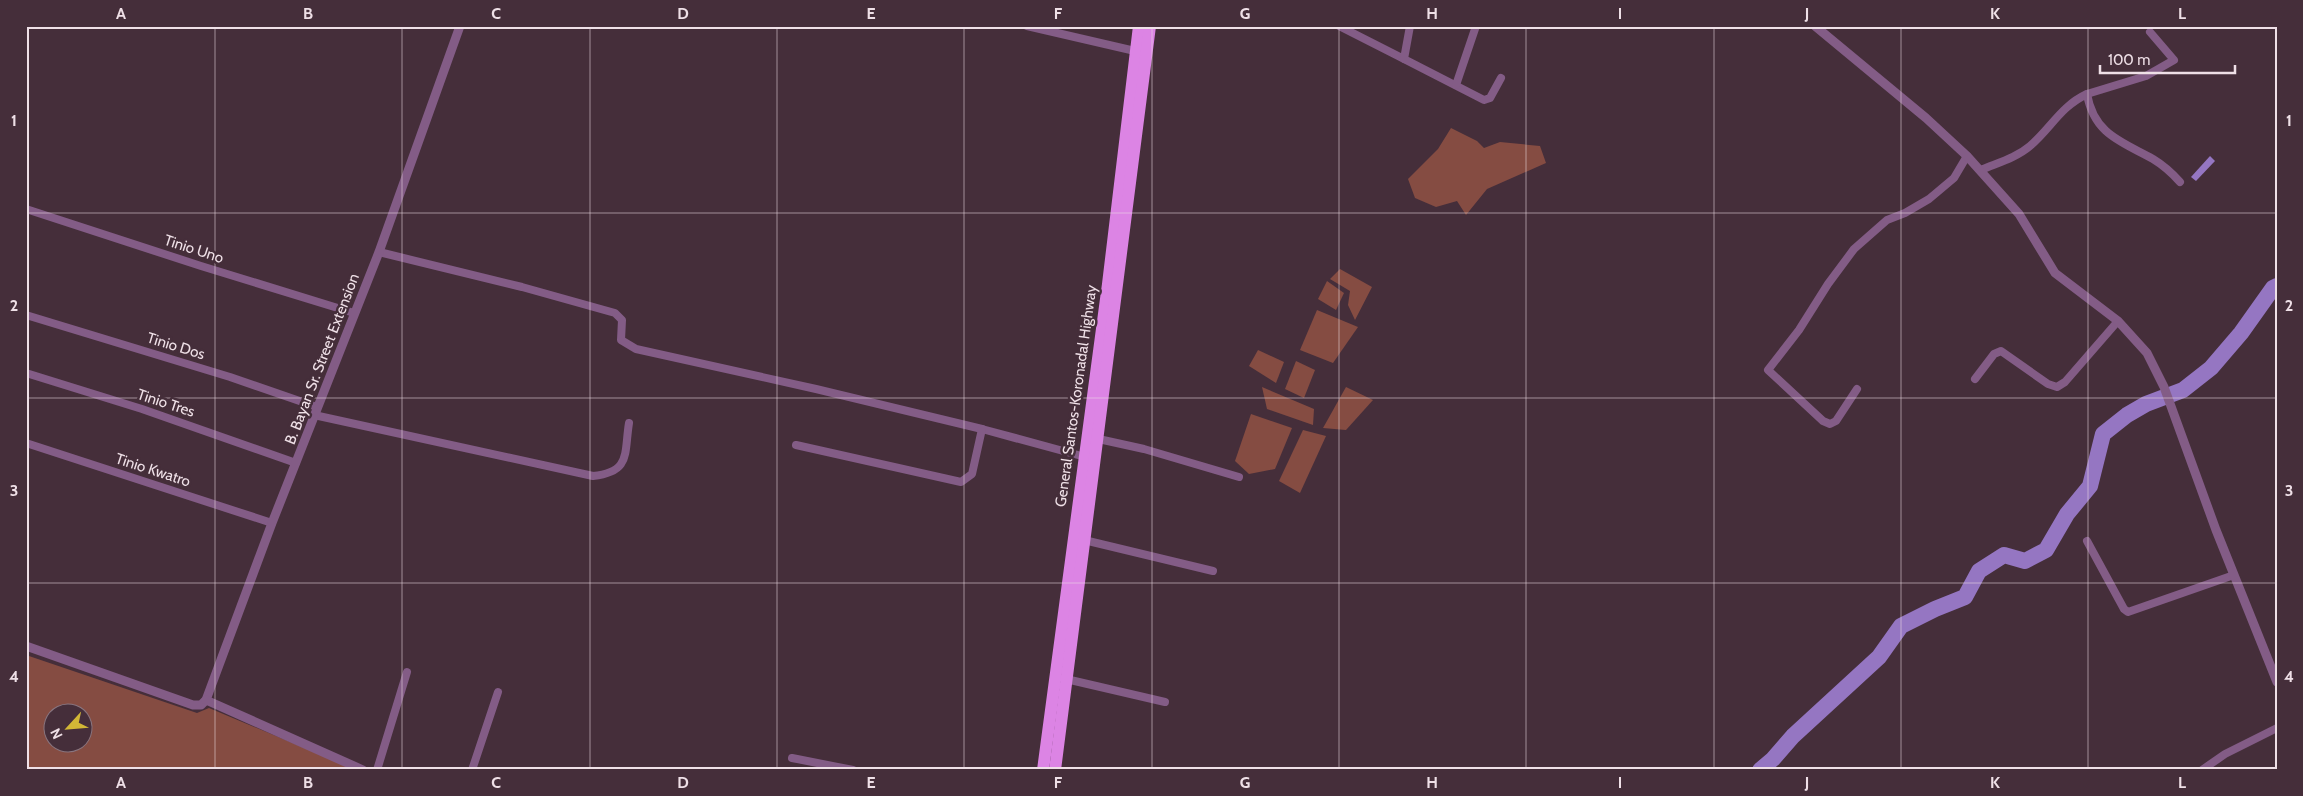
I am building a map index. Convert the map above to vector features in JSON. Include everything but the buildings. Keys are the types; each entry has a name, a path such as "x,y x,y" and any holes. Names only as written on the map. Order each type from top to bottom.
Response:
{"highway":[{"name":"General Santos-Koronadal Highway","path":"1055,770 1084,540 1090,458 1111,259 1139,26"},
{"name":"General Santos-Koronadal Highway","path":"1092,438 1150,26"},
{"name":"General Santos-Koronadal Highway","path":"1042,770 1090,458"}],"street":[{"name":"B. Bayan Sr. Street Extension","path":"206,700 272,523 379,252 460,26"},
{"path":"1027,26 1135,51"},
{"path":"1339,26 1486,101 1490,98 1501,78"},
{"path":"1404,58 1410,26"},
{"path":"1456,85 1476,26"},
{"path":"1815,26 1926,118 1981,170 2019,214 2055,273 2118,321 2147,353 2164,387 2234,575 2277,682"},
{"path":"1981,170 2022,151 2036,140 2066,107 2087,94 2146,76 2174,60 2150,32"},
{"path":"2087,94 2092,112 2114,139 2163,166 2180,182"},
{"path":"1857,389 1836,421 1830,424 1824,422 1768,370 1799,330 1828,284 1854,249 1887,220 1905,213 1929,199 1954,178 1966,156"},
{"name":"Tinio Uno","path":"26,209 354,313"},
{"path":"379,252 522,287 615,313 622,320 621,340 636,349 816,389 982,429 1090,458"},
{"name":"Tinio Dos","path":"26,315 230,377 316,411 593,476 603,475 620,468 624,462 629,423"},
{"path":"1975,379 1994,354 2000,351 2048,384 2056,387 2061,385 2118,321"},
{"name":"Tinio Tres","path":"26,374 142,410 296,463"},
{"path":"796,445 961,482 972,474 982,429"},
{"path":"1092,438 1144,449 1239,477"},
{"name":"Tinio Kwatro","path":"26,443 272,523"},
{"path":"1084,540 1213,571"},
{"path":"2087,541 2124,609 2128,612 2234,575"},
{"path":"26,646 193,705 201,705 206,700 362,770"},
{"path":"376,770 407,672"},
{"path":"1066,679 1165,702"},
{"path":"472,770 498,692"},
{"path":"2202,770 2225,754 2277,728"},
{"path":"792,758 853,770"}],"shaded area":[{"path":"1451,128 1477,141 1484,148 1500,142 1540,146 1546,163 1487,189 1466,215 1457,201 1436,207 1415,198 1408,179 1438,149"},
{"path":"2210,156 2215,161 2196,181 2191,177"},
{"path":"1340,269 1372,287 1355,320 1348,305 1350,291 1330,279"},
{"path":"1327,281 1344,293 1336,310 1318,299"},
{"path":"1317,310 1358,327 1333,363 1300,350"},
{"path":"1258,350 1284,362 1276,383 1249,366"},
{"path":"1296,361 1315,370 1304,398 1285,389"},
{"path":"1262,387 1314,409 1313,425 1267,409"},
{"path":"1346,387 1373,400 1346,430 1323,428"},
{"path":"1251,414 1292,428 1275,469 1249,474 1235,461"},
{"path":"1303,430 1326,436 1300,493 1279,481"},
{"path":"26,655 197,713 209,708 357,770 26,770"}],"waterway":[{"path":"1760,770 1773,759 1793,736 1879,657 1901,626 1965,597 1979,571 2004,555 2025,561 2046,550 2067,514 2090,486 2103,434 2127,415 2146,404 2183,390 2211,368 2241,333 2273,288 2277,286"}]}
